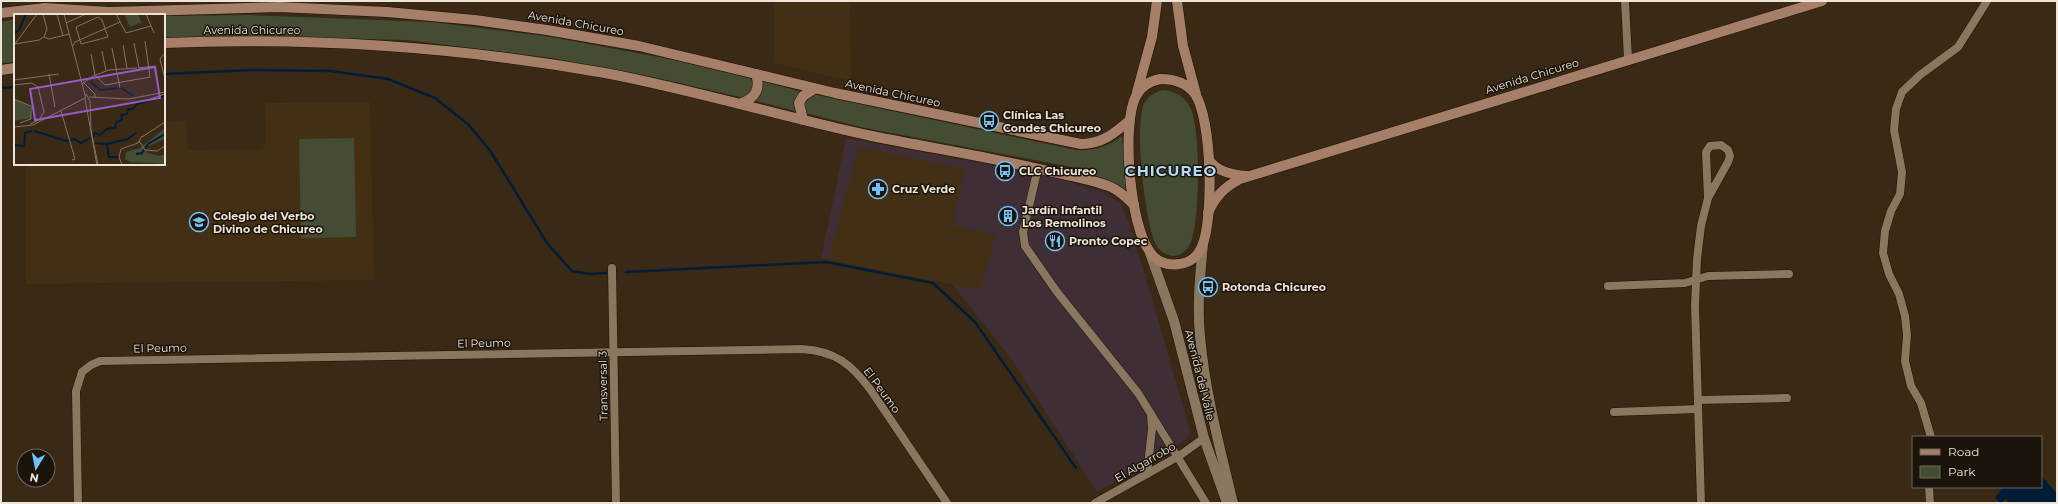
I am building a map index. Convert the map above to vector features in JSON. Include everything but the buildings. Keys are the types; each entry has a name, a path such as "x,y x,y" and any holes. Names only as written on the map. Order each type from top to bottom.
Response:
{"main road":[{"path":"1157,1 1152,37 1130,120 1129,158 1134,205 1140,230 1150,253 1162,263 1178,264 1193,259 1202,245 1208,213 1210,187 1204,122 1183,46 1178,1"},
{"name":"Avenida Chicureo","path":"1208,213 1214,201 1223,189 1234,182 1249,176 1822,1"},
{"name":"Avenida Chicureo","path":"1,12 55,8 109,12 279,8 431,15 576,34 674,54 814,89 1081,144 1093,143 1105,139 1130,120"},
{"name":"Avenida Chicureo","path":"165,43 250,41 318,42 412,47 464,52 606,73 872,136 1038,168 1111,187 1124,195 1134,205"},
{"path":"1,70 14,68"},
{"path":"740,104 751,99 756,92 758,84 756,74"},
{"path":"1137,94 1148,83 1167,79 1178,81 1188,87 1198,101"},
{"path":"803,120 799,103 803,96 814,89"},
{"name":"Avenida Chicureo","path":"1208,160 1214,166 1223,171 1249,176"}],"street":[{"path":"1625,1 1628,59"},
{"path":"1932,436 1921,404 1912,386 1905,361 1907,335 1905,316 1899,294 1889,274 1883,253 1885,231 1891,211 1900,194 1902,172 1894,130 1896,109 1902,92 1920,75 1958,47 1987,1"},
{"path":"1701,503 1695,280 1699,237 1708,198 1706,152 1710,146 1720,144 1728,150 1730,159 1708,198"},
{"path":"1038,168 1023,232 1025,246 1057,292 1119,368 1178,456 1206,503"},
{"name":"Avenida del Valle","path":"1202,245 1199,304 1201,350 1209,399 1233,503"},
{"name":"Avenida del Valle","path":"1150,253 1174,321 1204,438 1227,503"},
{"name":"Transversal 3","path":"612,268 616,503"},
{"path":"1608,286 1685,283 1708,276 1789,274"},
{"name":"El Peumo","path":"78,503 76,391 82,372 96,362 117,360 802,349 818,350 833,355 847,363 864,381 947,503"},
{"path":"1698,400 1787,398"},
{"path":"1614,412 1698,409"},
{"path":"1147,474 1152,429 1151,415"},
{"name":"El Algarrobo","path":"1095,503 1178,456 1204,438"},
{"path":"1928,488 1930,503"}],"shaded area":[{"path":"774,1 850,1 851,81 774,63"},
{"name":"Colegio del Verbo Divino de Chicureo","path":"370,102 374,280 26,284 26,165 165,165 165,122 186,121 188,150 262,149 266,140 265,103"},
{"path":"846,138 1049,176 1102,192 1120,203 1128,220 1191,434 1183,442 1097,492 1013,361 952,284 821,258"},
{"path":"858,147 965,169 953,225 995,235 981,290 829,260"}],"green space":[{"path":"249,15 432,22 551,37 680,61 750,78 755,85 752,93 744,98 653,77 552,58 407,40 238,36 165,39 165,16"},
{"path":"14,19 14,62 1,63 1,22"},
{"path":"761,81 802,92 794,102 795,111 756,101 760,96"},
{"path":"1163,90 1179,95 1190,107 1194,118 1198,152 1198,193 1195,228 1189,245 1183,253 1177,256 1165,254 1156,245 1148,216 1142,174 1140,132 1141,115 1144,104 1148,99 1157,92"},
{"path":"812,94 1076,150 1100,148 1122,136 1127,191 1082,169 865,128 805,113 803,106"},
{"path":"354,138 356,237 301,238 299,139"}],"water":[{"path":"2042,476 2057,494 2057,503 2008,503 2007,498 2001,503 1995,498 2002,488 2042,488"}],"waterway":[{"path":"165,74 253,70 331,71 388,79 435,98 469,125 491,152 547,243 572,271 590,274 606,273"},
{"path":"1,88 14,87"},
{"path":"626,272 826,262 933,283 975,322 1076,468"}],"place":[{"name":"Clínica Las Condes Chicureo","path":"989,121"},
{"name":"CLC Chicureo","path":"1005,171"},
{"name":"Cruz Verde","path":"878,189"},
{"name":"Jardín Infantil Los Remolinos","path":"1008,216"},
{"name":"Colegio del Verbo Divino de Chicureo","path":"199,222"},
{"name":"Pronto Copec","path":"1055,241"},
{"name":"Rotonda Chicureo","path":"1208,287"}],"district":[{"name":"CHICUREO","path":"1171,171"}]}
